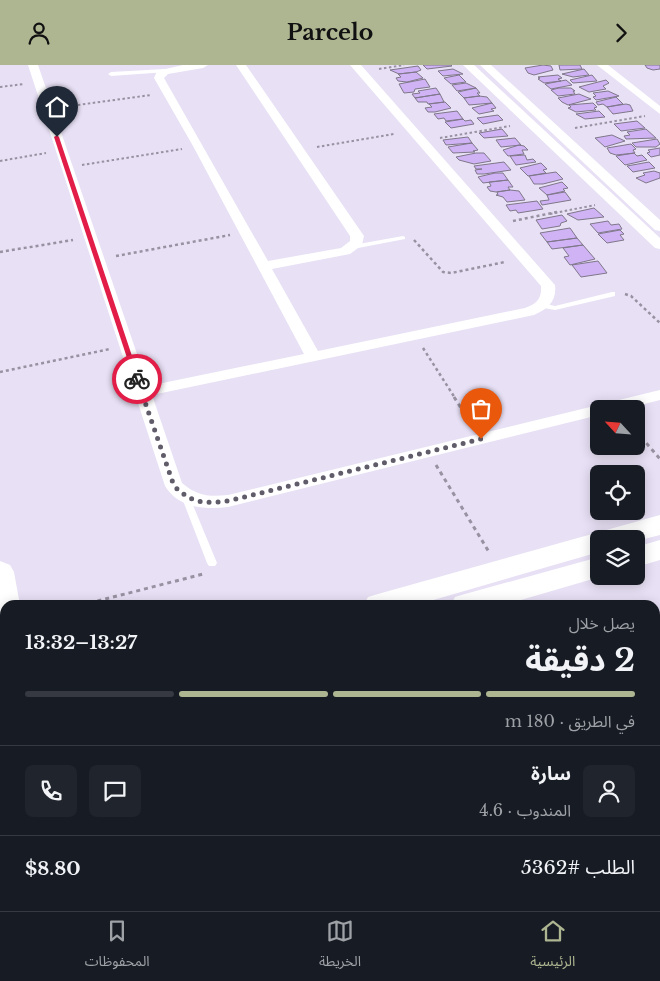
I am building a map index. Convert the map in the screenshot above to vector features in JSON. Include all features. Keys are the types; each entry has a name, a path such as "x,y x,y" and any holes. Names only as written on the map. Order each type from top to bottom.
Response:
{"street":[{"path":"33,65 174,486 186,498 206,503 228,501 590,412"},
{"path":"203,65 165,71 161,73 159,78 199,146 313,356"},
{"path":"241,65 357,236 357,242 353,247 344,251 264,266"},
{"path":"468,65 660,245"},
{"path":"486,65 660,227"},
{"path":"602,65 655,113"},
{"path":"142,392 529,311 542,305 550,292 548,285 358,68"},
{"path":"639,400 660,395"},
{"path":"642,530 660,525"},
{"path":"395,600 590,544"},
{"path":"645,554 660,550"},
{"path":"483,600 590,570"},
{"path":"0,572 5,600"}],"lane":[{"path":"111,74 165,71"},
{"path":"353,247 403,238"},
{"path":"542,305 555,308 612,294"},
{"path":"186,498 212,563"}],"path":[{"path":"358,68 404,65"},
{"path":"0,87 38,82"},
{"path":"48,109 168,92"},
{"path":"557,131 655,113"},
{"path":"299,150 529,122"},
{"path":"67,168 199,146"},
{"path":"0,161 61,151"},
{"path":"495,224 614,202"},
{"path":"98,259 246,233"},
{"path":"0,252 90,237"},
{"path":"403,238 416,242 440,270 447,273 525,258"},
{"path":"612,294 631,296 660,323"},
{"path":"414,335 481,439"},
{"path":"0,372 126,346"},
{"path":"645,442 660,459"},
{"path":"428,452 500,569"},
{"path":"102,600 207,573 212,563"}],"building":[{"path":"423,65 451,65 452,66 427,69"},
{"path":"543,65 551,66 553,70 534,75 528,73 525,68"},
{"path":"559,65 580,65 582,69 560,70"},
{"path":"645,65 660,65 660,69 653,70"},
{"path":"418,66 421,70 416,72 399,74 390,70"},
{"path":"453,69 463,74 443,76 438,71"},
{"path":"584,69 589,75 573,77 562,74"},
{"path":"416,72 423,78 407,82 398,81 396,78 401,77 398,74"},
{"path":"459,75 466,82 451,84 444,78"},
{"path":"558,75 562,78 558,79 561,81 544,83 538,79 540,78 538,77"},
{"path":"592,75 597,81 573,83 570,80"},
{"path":"425,79 430,87 415,89 414,92 404,93 399,84"},
{"path":"566,80 572,85 551,89 545,84"},
{"path":"606,80 609,83 603,86 606,89 589,92 579,87"},
{"path":"466,83 476,88 457,91 452,85"},
{"path":"436,88 440,94 415,98 412,94 420,93 418,91"},
{"path":"476,88 480,96 464,98 458,92"},
{"path":"571,88 575,91 573,91 575,94 558,96 551,90"},
{"path":"608,91 619,96 596,100 593,97 596,96 593,93"},
{"path":"440,94 444,102 428,104 427,102 418,102 415,98"},
{"path":"579,94 591,99 568,105 558,98"},
{"path":"487,97 492,103 469,105 464,98"},
{"path":"616,97 623,104 607,107 603,104 598,105 596,102"},
{"path":"445,102 451,108 428,112 425,108 432,107 429,104"},
{"path":"492,103 496,108 491,109 494,111 479,114 472,108"},
{"path":"593,103 597,107 594,108 596,110 576,112 568,108 571,107 569,105"},
{"path":"630,105 633,111 613,114 607,107"},
{"path":"457,111 463,119 446,121 444,118 438,119 434,114"},
{"path":"599,111 605,117 585,119 576,114"},
{"path":"498,115 503,120 483,124 477,118"},
{"path":"463,119 465,121 471,120 474,124 451,128 445,122"},
{"path":"637,121 645,128 621,131 614,124"},
{"path":"502,129 508,136 484,138 479,133"},
{"path":"646,129 656,138 626,139 624,136 630,135 627,132"},
{"path":"612,135 625,141 605,147 595,138"},
{"path":"468,137 472,143 446,145 443,140"},
{"path":"515,138 521,145 501,147 496,140"},
{"path":"657,139 660,144 656,147 636,147 632,143"},
{"path":"472,143 478,150 473,151 475,152 453,153 448,147"},
{"path":"631,144 636,149 633,150 635,153 616,155 610,153 607,148"},
{"path":"519,145 524,146 528,150 522,150 524,154 508,156 503,150"},
{"path":"660,148 660,155 651,157 647,153 650,152 648,150"},
{"path":"484,153 491,161 474,164 459,160 456,157"},
{"path":"634,153 637,156 642,155 647,160 625,165 616,156"},
{"path":"525,155 527,160 533,159 536,162 516,165 510,156"},
{"path":"504,162 511,170 477,174 475,170 482,169 476,169 474,166"},
{"path":"649,162 655,168 633,172 627,166"},
{"path":"541,163 547,169 543,170 546,173 528,176 520,168"},
{"path":"654,171 660,173 660,178 646,183 636,178 645,175 643,173"},
{"path":"556,172 563,179 543,184 534,184 529,176"},
{"path":"503,173 508,180 483,183 478,177"},
{"path":"508,180 513,187 508,187 510,190 496,192 490,191 487,187 491,186 489,182"},
{"path":"562,182 568,188 563,189 565,191 547,195 539,188"},
{"path":"519,191 525,200 507,202 503,197 496,195 498,195 497,192"},
{"path":"565,192 571,200 542,205 540,201 549,200 547,195"},
{"path":"537,201 543,209 518,213 516,210 510,211 506,205"},
{"path":"594,208 604,217 578,220 567,214"},
{"path":"562,215 567,221 561,223 560,226 542,229 536,220"},
{"path":"608,221 611,225 619,224 622,229 598,233 590,224"},
{"path":"570,228 577,238 547,242 540,233"},
{"path":"620,230 624,234 620,235 624,240 607,243 598,234"},
{"path":"577,238 583,245 552,249 547,242"},
{"path":"583,245 595,259 570,265 564,257 569,256 563,248"},
{"path":"598,261 607,273 581,277 572,265"}],"way so far":[{"path":"137,379 174,486 186,498 206,503 228,501 481,439"}],"route":[{"path":"57,137 137,379"}]}
